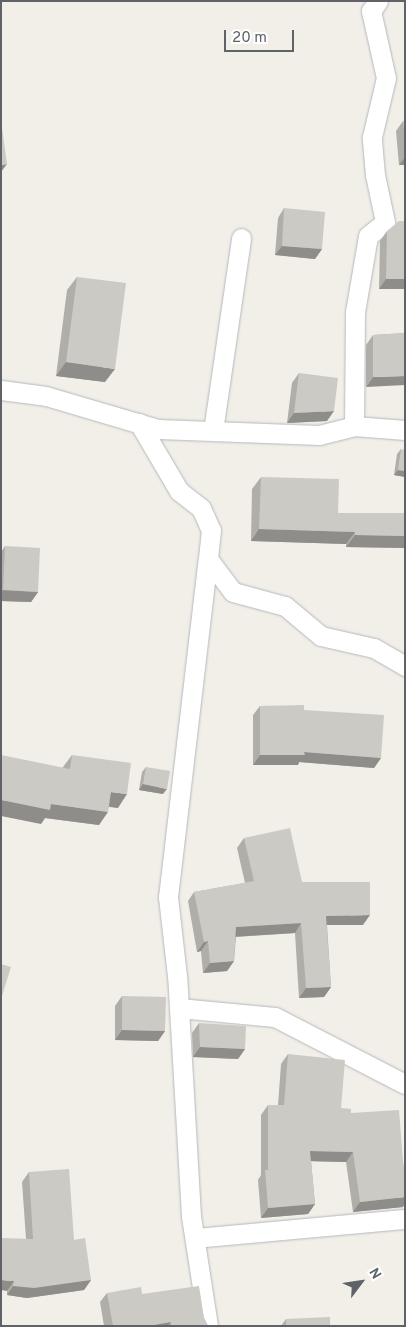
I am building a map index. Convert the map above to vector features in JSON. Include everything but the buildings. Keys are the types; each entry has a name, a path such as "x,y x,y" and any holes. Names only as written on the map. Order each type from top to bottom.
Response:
{"street":[{"path":"354,426 355,312 368,236 385,222 375,175 372,138 386,78 371,11 378,1"},
{"path":"213,430 241,238"},
{"path":"1,390 46,396 158,429 319,435 354,426 405,430"},
{"path":"138,423 179,491 201,508 211,530 168,896 179,1008 195,1238 208,1326"},
{"path":"208,560 232,592 285,606 321,636 374,648 405,666"},
{"path":"179,1008 275,1017 405,1084"},
{"path":"195,1238 405,1219"}]}
